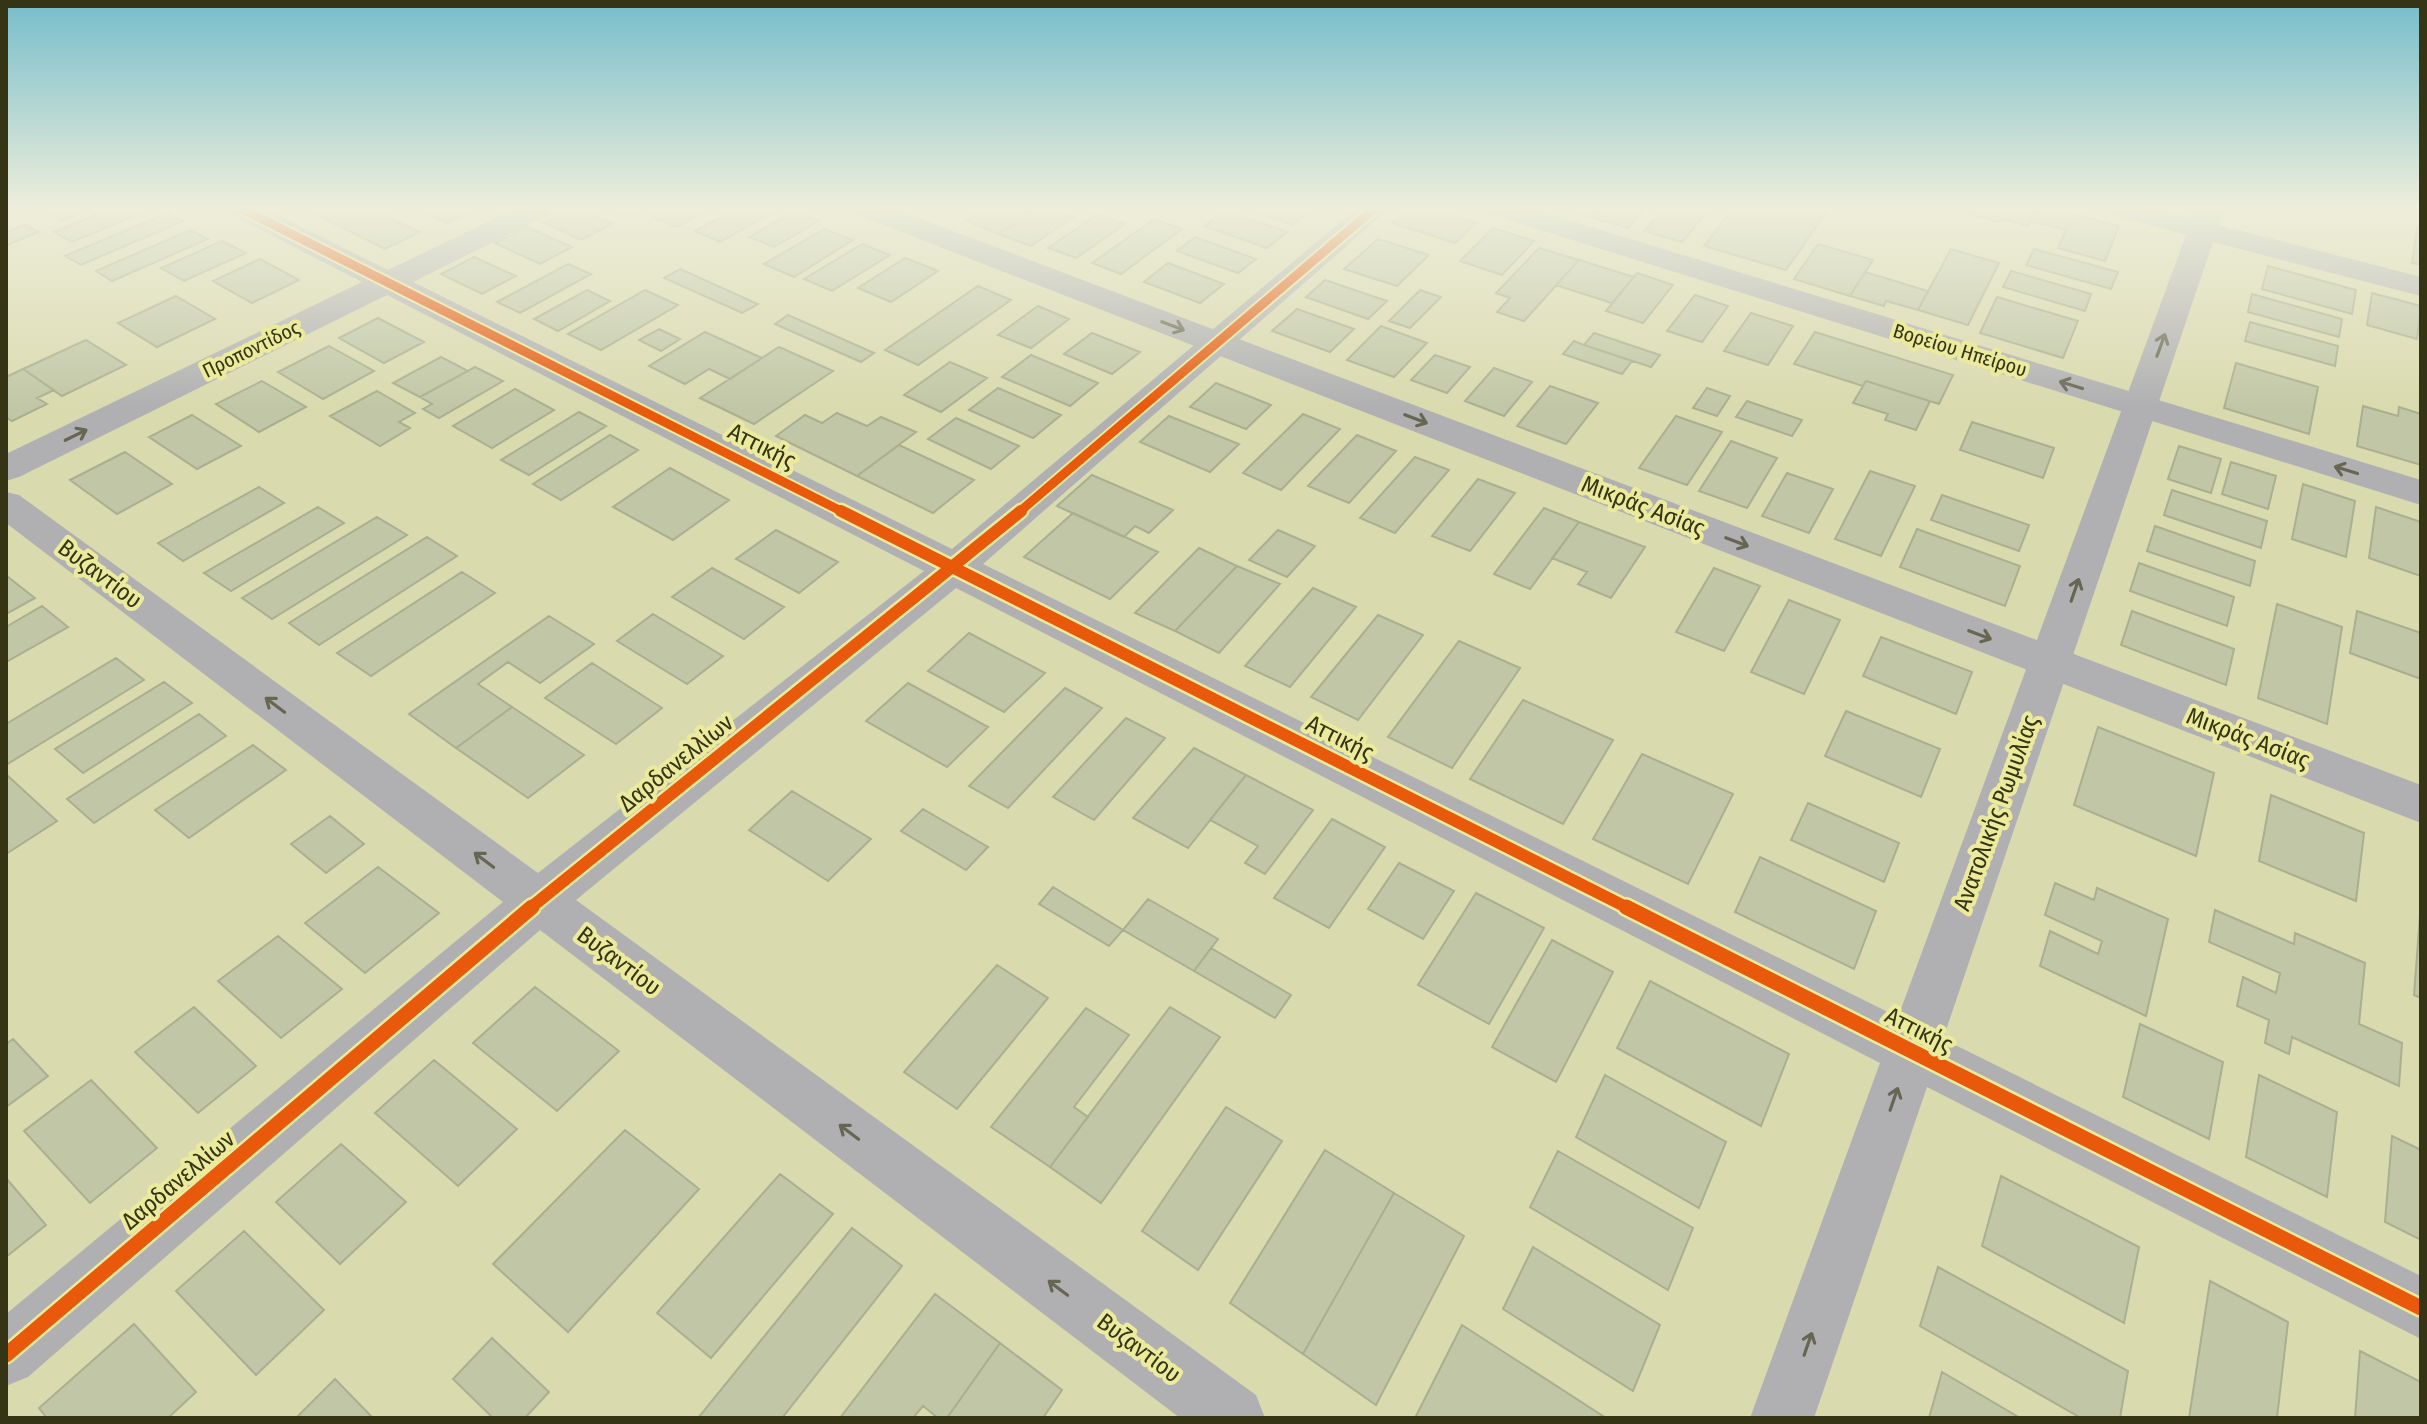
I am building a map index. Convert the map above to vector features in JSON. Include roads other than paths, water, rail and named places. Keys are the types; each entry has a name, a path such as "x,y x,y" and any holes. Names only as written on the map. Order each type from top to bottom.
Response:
{"street":[{"name":"Αττικής","path":"372,274 2421,1308"},
{"name":"Προποντίδος","path":"6,469 403,274"},
{"name":"Μικράς Ασίας","path":"1039,274 2421,804"},
{"name":"Δαρδανελλίων","path":"6,1355 539,901 954,568 1298,274"},
{"name":"Βορείου Ηπείρου","path":"1714,274 2421,493"},
{"name":"Ανατολικής Ρωμυλίας","path":"1782,1418 2186,274"},
{"path":"2381,274 2421,287"},
{"name":"Βυζαντίου","path":"6,504 1233,1418"}]}
